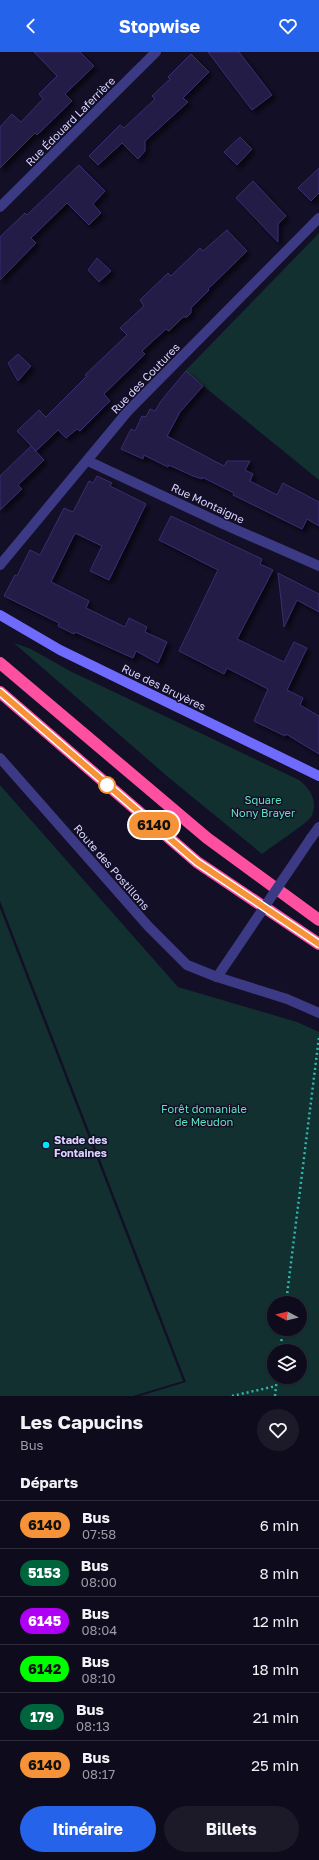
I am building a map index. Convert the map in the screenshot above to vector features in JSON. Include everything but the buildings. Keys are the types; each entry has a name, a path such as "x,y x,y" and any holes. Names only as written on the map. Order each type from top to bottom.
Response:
{"highway":[{"path":"0,662 207,838 319,920"},
{"path":"0,692 197,862 319,944"}],"street":[{"name":"Rue Édouard Laferrière","path":"0,207 156,52"},
{"name":"Rue des Coutures","path":"0,565 128,411 319,218"},
{"name":"Rue Montaigne","path":"88,461 223,524 319,566"},
{"name":"Rue des Bruyères","path":"0,615 60,650 319,776"},
{"name":"Route des Postillons","path":"0,758 148,926 187,965 217,977 287,999 319,1013"},
{"path":"217,977 319,827"}],"path":[{"path":"287,1296 319,1037"},
{"path":"232,1396 276,1386 275,1396"}],"green space":[{"path":"319,233 319,480 185,371"},
{"name":"Square Nony Brayer","path":"14,643 31,649 70,671 299,780 310,791 314,801 311,817 296,830 262,854 168,777"},
{"name":"Forêt domaniale de Meudon","path":"0,785 178,987 297,1022 319,1032 319,1396 140,1396 186,1382 0,901"},
{"name":"Stade des Fontaines","path":"0,908 183,1381 133,1396 0,1396"}],"bus line":[{"name":"6140","path":"0,692 197,862 319,944"}],"place":[{"name":"Stade des Fontaines","path":"46,1145"}]}
